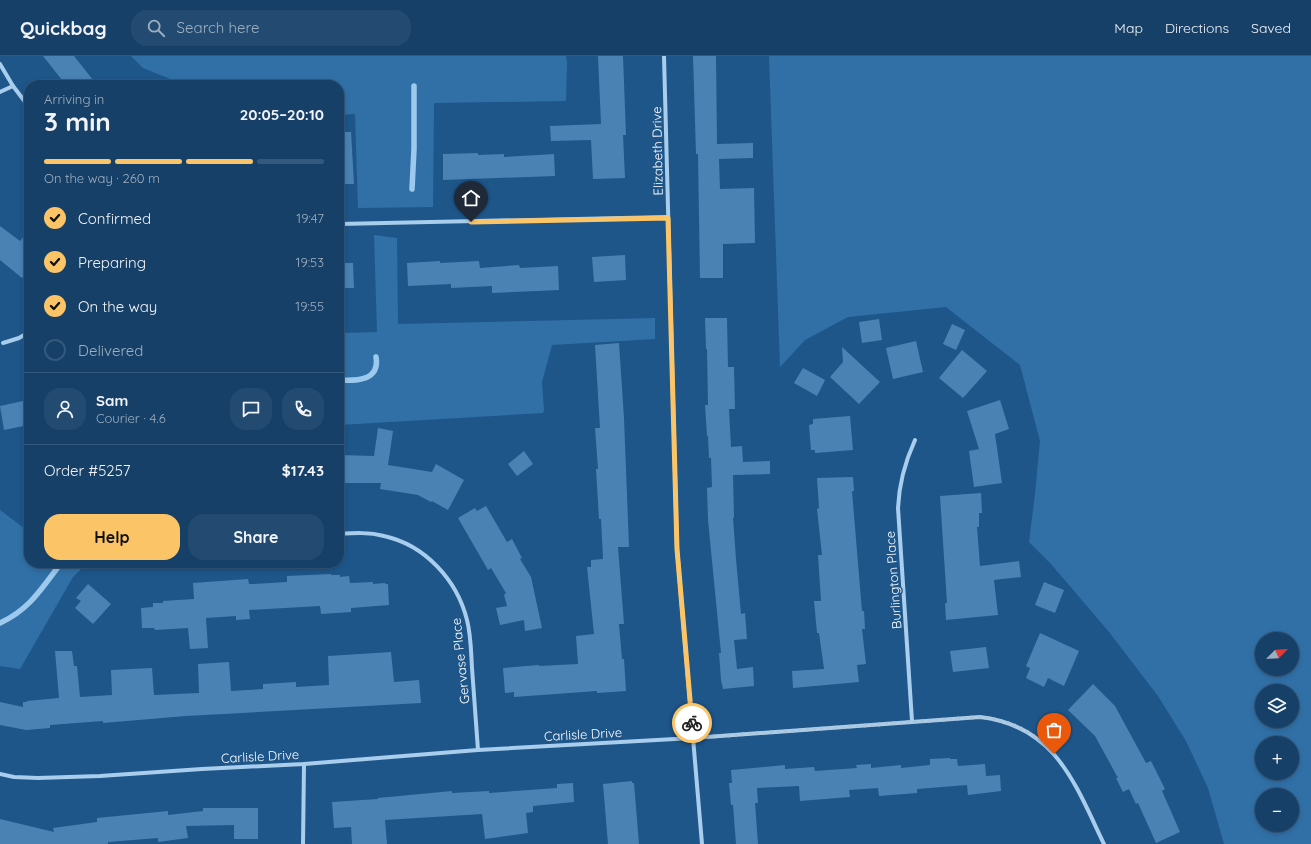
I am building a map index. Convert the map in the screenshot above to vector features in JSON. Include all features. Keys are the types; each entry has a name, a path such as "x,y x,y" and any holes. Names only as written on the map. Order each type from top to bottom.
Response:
{"street":[{"name":"Elizabeth Drive","path":"664,56 677,549 702,844"},
{"path":"0,64 13,86 24,100"},
{"path":"0,92 13,86"},
{"path":"344,224 668,218"},
{"path":"3,343 24,335"},
{"name":"Burlington Place","path":"912,721 898,496 903,473 915,440"},
{"name":"Gervase Place","path":"344,534 373,534 395,539 421,552 435,564 449,580 461,602 469,631 478,750"},
{"name":"Carlisle Drive","path":"0,774 14,777 46,778 100,776 304,764 478,750 693,738 980,717 996,719 1021,728 1034,735 1054,754 1073,780 1104,844"},
{"path":"303,844 304,764"}],"shaded area":[{"path":"131,56 566,56 566,101 434,103 433,207 358,208 355,114 344,115 344,80 173,80 143,68"},
{"path":"769,56 1311,56 1311,844 1224,844 1208,788 1186,741 1158,696 1109,632 1051,564 1029,542 1040,441 1020,365 946,307 848,317 805,340 780,367"},
{"path":"374,235 397,238 398,324 655,318 655,339 552,345 542,382 543,413 344,425 344,333 377,332"},
{"path":"0,510 24,528 24,568 82,568 73,577 20,669 0,666"}],"building":[{"path":"43,56 74,56 93,80 62,80"},
{"path":"598,56 623,56 626,135 623,135 625,178 593,179 591,140 551,141 550,126 601,124"},
{"path":"693,56 716,56 717,144 753,143 753,158 719,159 720,189 754,188 755,243 723,244 723,278 700,278 698,154 696,154"},
{"path":"344,132 351,132 354,184 344,184"},
{"path":"478,153 478,155 504,154 504,157 554,154 555,176 443,180 443,154"},
{"path":"0,226 20,241 24,236 24,276 22,278 0,260"},
{"path":"625,255 626,280 594,282 592,257"},
{"path":"440,261 440,263 479,261 480,268 519,265 520,268 558,266 559,290 492,293 492,286 451,288 451,284 408,286 407,263"},
{"path":"344,263 353,263 354,288 344,288"},
{"path":"705,318 727,318 728,367 734,367 735,409 729,409 731,447 742,446 743,462 770,461 770,474 733,475 733,518 736,559 741,614 745,613 747,639 734,640 737,669 753,667 754,686 723,689 708,520 707,488 712,487 711,458 709,458 705,405 708,405"},
{"path":"879,319 882,340 862,343 859,322"},
{"path":"952,324 965,330 956,350 943,344"},
{"path":"916,341 923,372 893,379 886,348"},
{"path":"619,343 624,418 629,547 618,547 624,624 619,624 622,659 624,659 626,691 597,693 597,691 514,697 514,692 505,693 503,668 578,664 576,636 594,634 587,567 591,567 591,560 603,559 596,469 598,469 595,428 600,428 595,345"},
{"path":"842,347 880,382 859,404 830,377 843,362"},
{"path":"962,350 987,371 963,398 939,378"},
{"path":"803,368 825,380 817,396 794,383"},
{"path":"1000,400 1009,429 995,434 1002,483 974,487 969,451 979,449 967,411"},
{"path":"23,401 24,426 4,430 0,406"},
{"path":"850,416 853,450 815,453 815,450 811,450 809,425 813,424 813,419"},
{"path":"378,428 393,431 388,465 432,472 436,464 464,480 448,510 418,495 380,489 381,483 344,483 344,455 374,456"},
{"path":"524,451 533,464 517,476 508,464"},
{"path":"853,477 854,491 852,491 862,611 864,611 865,629 862,629 866,664 857,665 859,682 793,688 792,671 824,669 819,633 817,633 814,601 821,601 818,555 822,555 817,509 819,508 817,478"},
{"path":"981,493 982,513 979,513 979,527 977,527 980,566 1019,561 1021,577 994,580 998,615 946,620 945,603 947,603 940,496"},
{"path":"486,506 507,542 512,539 522,558 520,559 531,577 542,628 525,631 524,620 500,625 496,608 507,606 504,595 506,593 491,568 488,570 458,518 475,508 477,511"},
{"path":"340,575 340,577 349,576 350,583 373,582 373,584 388,584 389,605 351,608 351,612 321,614 320,606 249,610 250,619 236,620 236,616 206,618 208,648 190,649 188,628 155,630 154,628 142,628 141,608 153,607 153,603 163,603 163,601 194,599 193,583 248,579 249,584 287,582 287,576"},
{"path":"1044,582 1064,590 1055,613 1035,605"},
{"path":"88,584 111,604 93,624 75,608 81,601 76,598"},
{"path":"1040,633 1079,651 1064,686 1048,678 1044,687 1026,678 1030,668 1026,666"},
{"path":"986,647 989,668 953,672 950,651"},
{"path":"55,651 72,651 74,666 77,666 80,697 112,695 111,670 152,668 154,695 199,693 198,664 229,662 231,691 263,689 263,684 296,682 296,687 329,685 328,656 391,652 394,682 419,680 421,703 186,716 103,723 103,721 50,725 50,728 26,730 0,725 0,702 23,707 23,702 27,701 59,698"},
{"path":"1093,684 1115,706 1146,763 1151,761 1165,789 1162,791 1180,832 1156,843 1138,803 1136,804 1129,789 1123,792 1116,778 1118,778 1095,736 1068,710"},
{"path":"930,759 957,759 958,766 985,764 986,776 1000,775 1001,791 968,795 967,785 917,789 917,793 879,796 878,788 849,790 850,797 800,801 799,786 757,788 758,803 755,803 758,844 736,844 733,805 731,805 729,783 732,783 731,770 785,765 785,769 814,767 815,771 857,768 856,765 871,764 871,768 901,765 901,768 930,765"},
{"path":"632,781 632,783 634,783 639,844 608,844 603,784"},
{"path":"573,783 574,802 533,806 533,812 526,813 528,833 485,839 482,814 385,820 387,844 352,844 351,827 334,828 332,802 378,799 452,791 452,793 489,791 489,793 557,788 557,784"},
{"path":"203,808 258,808 258,839 234,839 234,825 186,826 188,838 158,842 158,838 108,842 108,844 0,844 0,819 54,832 53,828 97,822 97,818 168,811 168,815 203,811"}],"waterway":[{"path":"412,189 414,149 414,86"},
{"path":"344,380 365,378 371,375 376,365 376,357"},
{"path":"0,623 20,611 35,597 57,568"}],"way so far":[{"path":"692,723 693,738 980,717 996,719 1021,728 1034,735 1054,754"}],"route":[{"path":"471,222 668,218 677,549 692,723"}]}
